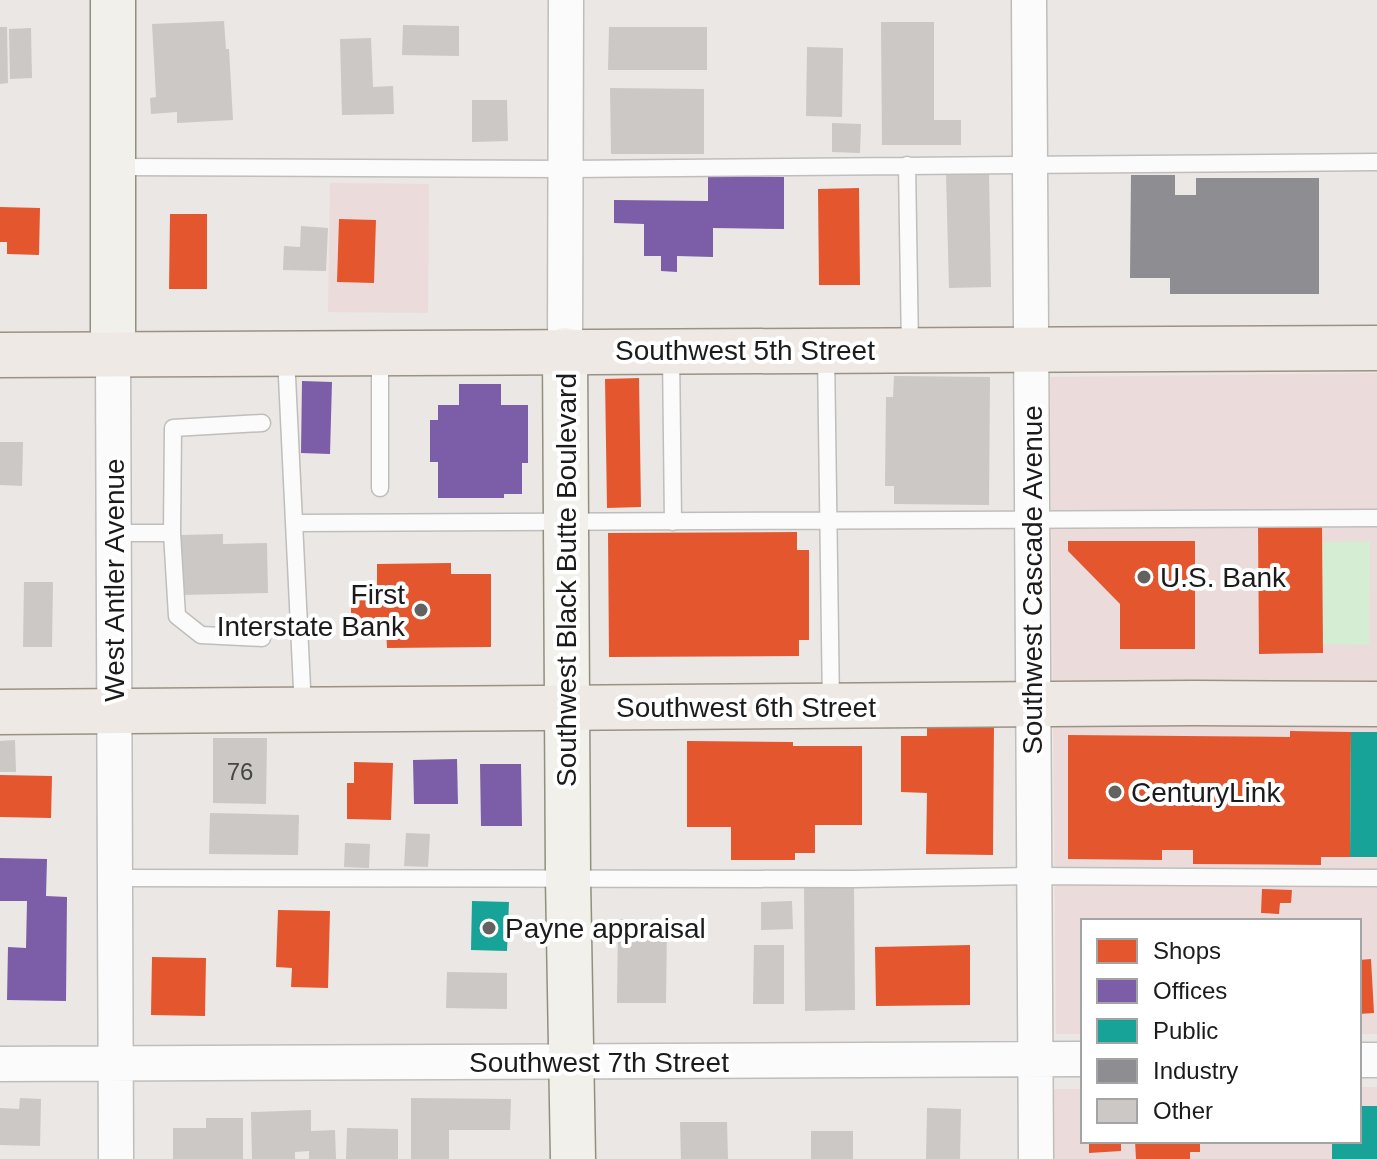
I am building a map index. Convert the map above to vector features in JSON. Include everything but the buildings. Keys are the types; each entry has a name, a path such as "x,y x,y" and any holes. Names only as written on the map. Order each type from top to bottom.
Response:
{"main road":[{"name":"Southwest 5th Street","path":"0,355 1377,348"},
{"name":"Southwest 6th Street","path":"0,712 1377,704"}],"street":[{"name":"West Antler Avenue","path":"113,0 116,1159"},
{"name":"Southwest Black Butte Boulevard","path":"566,0 568,878 573,1159"},
{"name":"Southwest Cascade Avenue","path":"1029,0 1036,1159"},
{"name":"Southwest 7th Street","path":"0,1064 1081,1059"}],"lane":[{"path":"113,167 568,169 1377,162"},
{"path":"907,165 910,349"},
{"path":"671,350 673,522"},
{"path":"826,350 831,707"},
{"path":"380,352 380,488"},
{"path":"286,353 303,710"},
{"path":"262,423 173,428 172,533 177,616 201,635 262,638"},
{"path":"294,523 1377,518"},
{"path":"114,533 172,533"},
{"path":"115,878 1377,878"}],"shaded area":[{"path":"330,183 429,184 428,313 328,312"},
{"path":"1377,373 1377,1034 1361,1034 1361,919 1081,919 1081,1034 1056,1034 1050,377"},
{"path":"1361,1087 1377,1087 1377,1159 1051,1159 1050,1089 1081,1089 1081,1143 1361,1143"}],"green space":[{"path":"1370,541 1369,645 1323,644 1322,542"}],"place":[{"name":"U.S. Bank","path":"1144,577"},
{"name":"First Interstate Bank","path":"421,610"},
{"name":"CenturyLink","path":"1115,792"},
{"name":"Payne appraisal","path":"489,928"}]}
